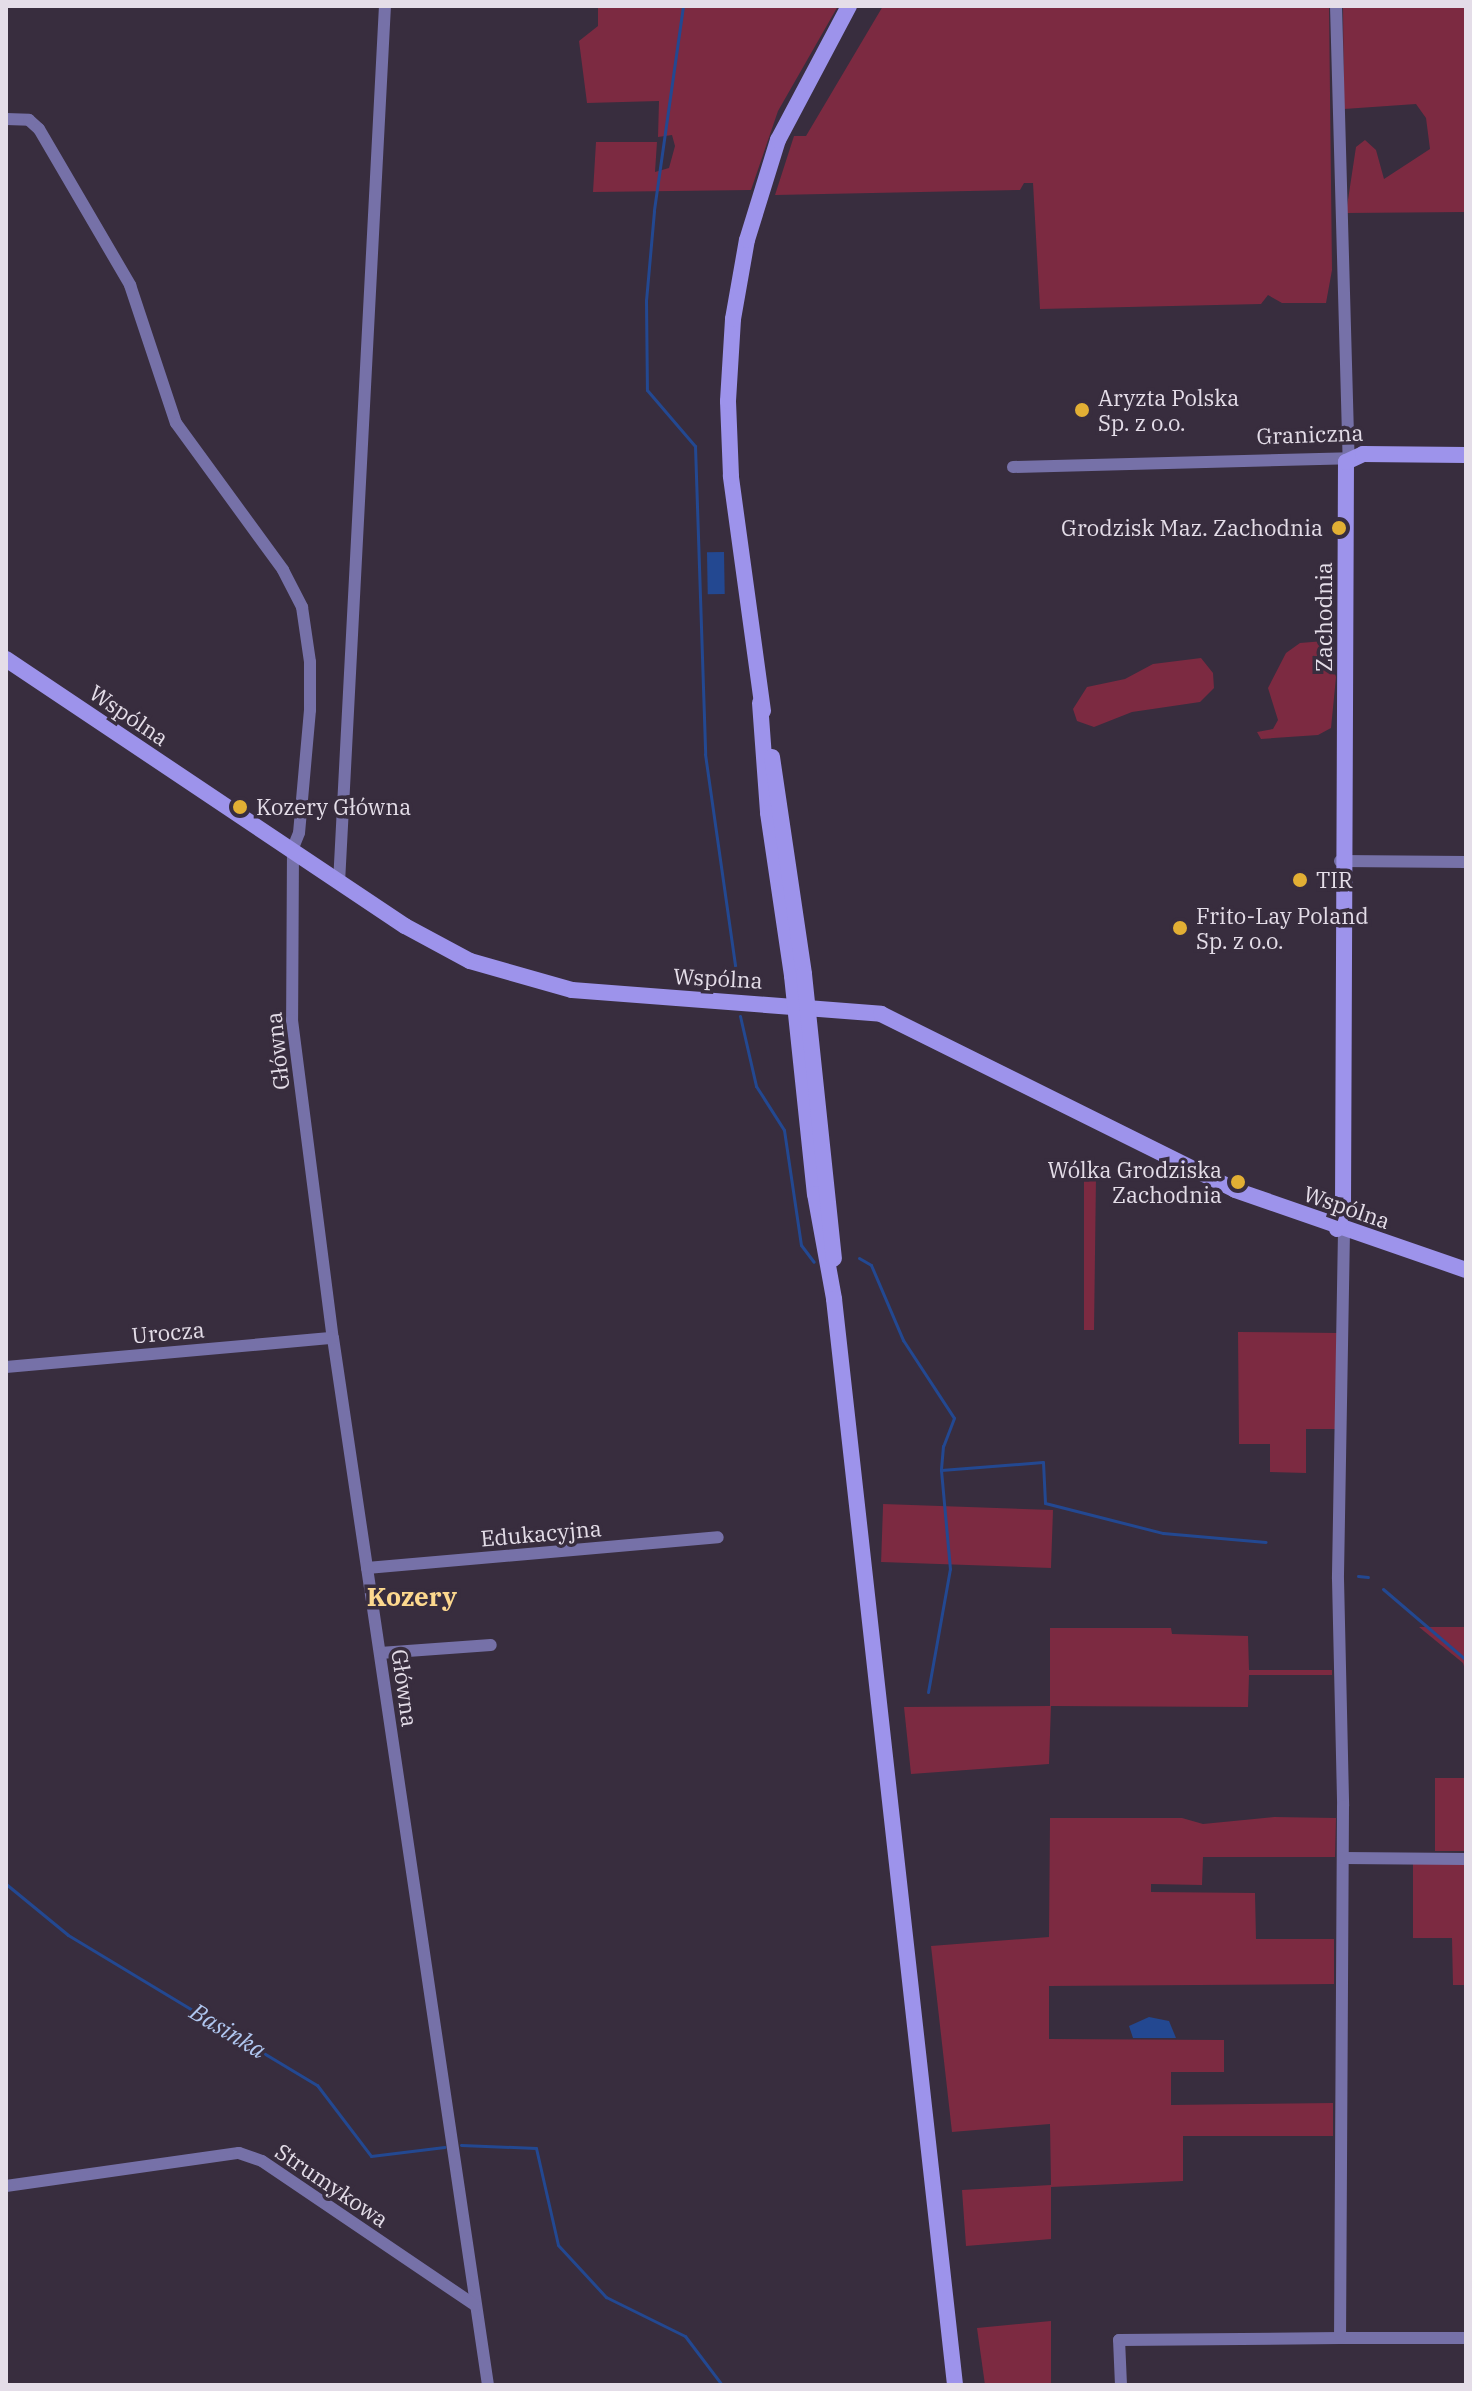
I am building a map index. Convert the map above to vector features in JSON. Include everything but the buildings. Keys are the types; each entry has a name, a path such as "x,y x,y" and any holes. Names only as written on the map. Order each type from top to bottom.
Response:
{"street":[{"path":"339,883 385,6"},
{"path":"849,6 803,84 774,151 747,240 733,319 728,401 731,476 760,703 783,818 800,1005 829,1194 834,1299 955,2385"},
{"name":"Zachodnia","path":"1336,6 1349,458 1340,861 1343,1208 1340,1230"},
{"name":"Główna","path":"6,119 29,120 39,129 130,285 176,423 283,570 302,607 310,662 310,710 299,833 293,852 292,1020 333,1338 488,2385"},
{"name":"Graniczna","path":"1013,467 1466,455"},
{"name":"Wspólna","path":"6,659 339,883 436,944 539,984 603,993 866,1011 899,1020 1176,1163 1340,1230 1466,1270"},
{"path":"1340,861 1466,862"},
{"path":"1340,1230 1338,1575 1343,1858 1340,2338"},
{"name":"Urocza","path":"6,1367 333,1338"},
{"name":"Edukacyjna","path":"367,1568 718,1537"},
{"path":"380,1653 491,1645"},
{"path":"1343,1858 1466,1859"},
{"name":"Strumykowa","path":"6,2186 239,2153 262,2161 476,2306"},
{"path":"1121,2385 1119,2340 1466,2338"}],"shaded area":[{"path":"598,6 838,6 778,111 751,190 593,192 596,142 657,142 655,172 669,168 675,146 672,135 658,137 659,101 587,103 579,41 598,26"},
{"path":"883,6 1329,6 1332,270 1326,303 1282,303 1268,295 1261,304 1040,309 1033,183 1024,183 1020,190 775,195 794,136 806,136"},
{"path":"1343,6 1466,6 1466,212 1346,213 1356,147 1365,140 1376,150 1384,179 1430,149 1426,118 1416,104 1344,109"},
{"path":"1324,641 1336,677 1331,728 1318,735 1261,739 1257,732 1273,729 1278,720 1268,688 1286,653 1300,643"},
{"path":"1201,658 1213,673 1214,688 1200,702 1132,712 1094,727 1077,721 1073,709 1087,687 1125,679 1153,664"},
{"path":"1084,1176 1096,1176 1094,1330 1084,1330"},
{"path":"1238,1332 1337,1333 1335,1429 1306,1429 1306,1473 1270,1472 1270,1444 1239,1444"},
{"path":"883,1504 1053,1510 1051,1568 881,1562"},
{"path":"1419,1627 1466,1627 1466,1673 1463,1663"},
{"path":"1050,1628 1171,1628 1172,1634 1248,1636 1249,1670 1332,1670 1332,1675 1249,1675 1248,1707 1051,1706 1049,1764 911,1774 904,1707 1050,1706"},
{"path":"1435,1778 1466,1778 1466,1851 1435,1851"},
{"path":"1274,1817 1336,1818 1335,1857 1203,1857 1202,1885 1151,1884 1151,1892 1255,1893 1256,1939 1334,1939 1334,1984 1049,1986 1049,2039 1224,2040 1224,2072 1171,2072 1171,2105 1333,2103 1333,2136 1183,2136 1183,2181 1051,2187 1051,2239 966,2246 962,2190 1051,2185 1050,2124 952,2132 931,1946 1049,1937 1050,1818 1182,1818 1203,1824"},
{"path":"1413,1863 1466,1863 1466,1985 1453,1985 1452,1938 1413,1938"},
{"path":"1051,2321 1051,2385 985,2385 977,2328"}],"water":[{"path":"707,552 724,552 725,594 708,594"},
{"path":"1149,2017 1169,2021 1176,2038 1133,2038 1129,2026"}],"waterway":[{"path":"683,6 654,211 646,300 647,390 695,446 705,754 738,986"},
{"path":"740,1016 756,1086 784,1130 801,1245 814,1262"},
{"path":"859,1258 871,1265 903,1340 954,1418 943,1446 941,1470 1043,1462 1045,1503 1163,1533 1266,1542"},
{"path":"928,1692 950,1569 941,1470"},
{"path":"1358,1576 1368,1577"},
{"path":"1383,1589 1466,1660"},
{"name":"Basinka","path":"6,1884 68,1935 317,2085 371,2156 444,2147"},
{"name":"Basinka","path":"461,2145 536,2148 558,2245 606,2297 685,2336 722,2385"}],"place":[{"name":"Aryzta Polska Sp. z o.o.","path":"1082,410"},
{"name":"Grodzisk Maz. Zachodnia","path":"1339,528"},
{"name":"Kozery Główna","path":"240,807"},
{"name":"TIR","path":"1300,880"},
{"name":"Frito-Lay Poland Sp. z o.o.","path":"1180,928"},
{"name":"Wólka Grodziska Zachodnia","path":"1238,1182"}],"district":[{"name":"Kozery","path":"412,1597"}]}
